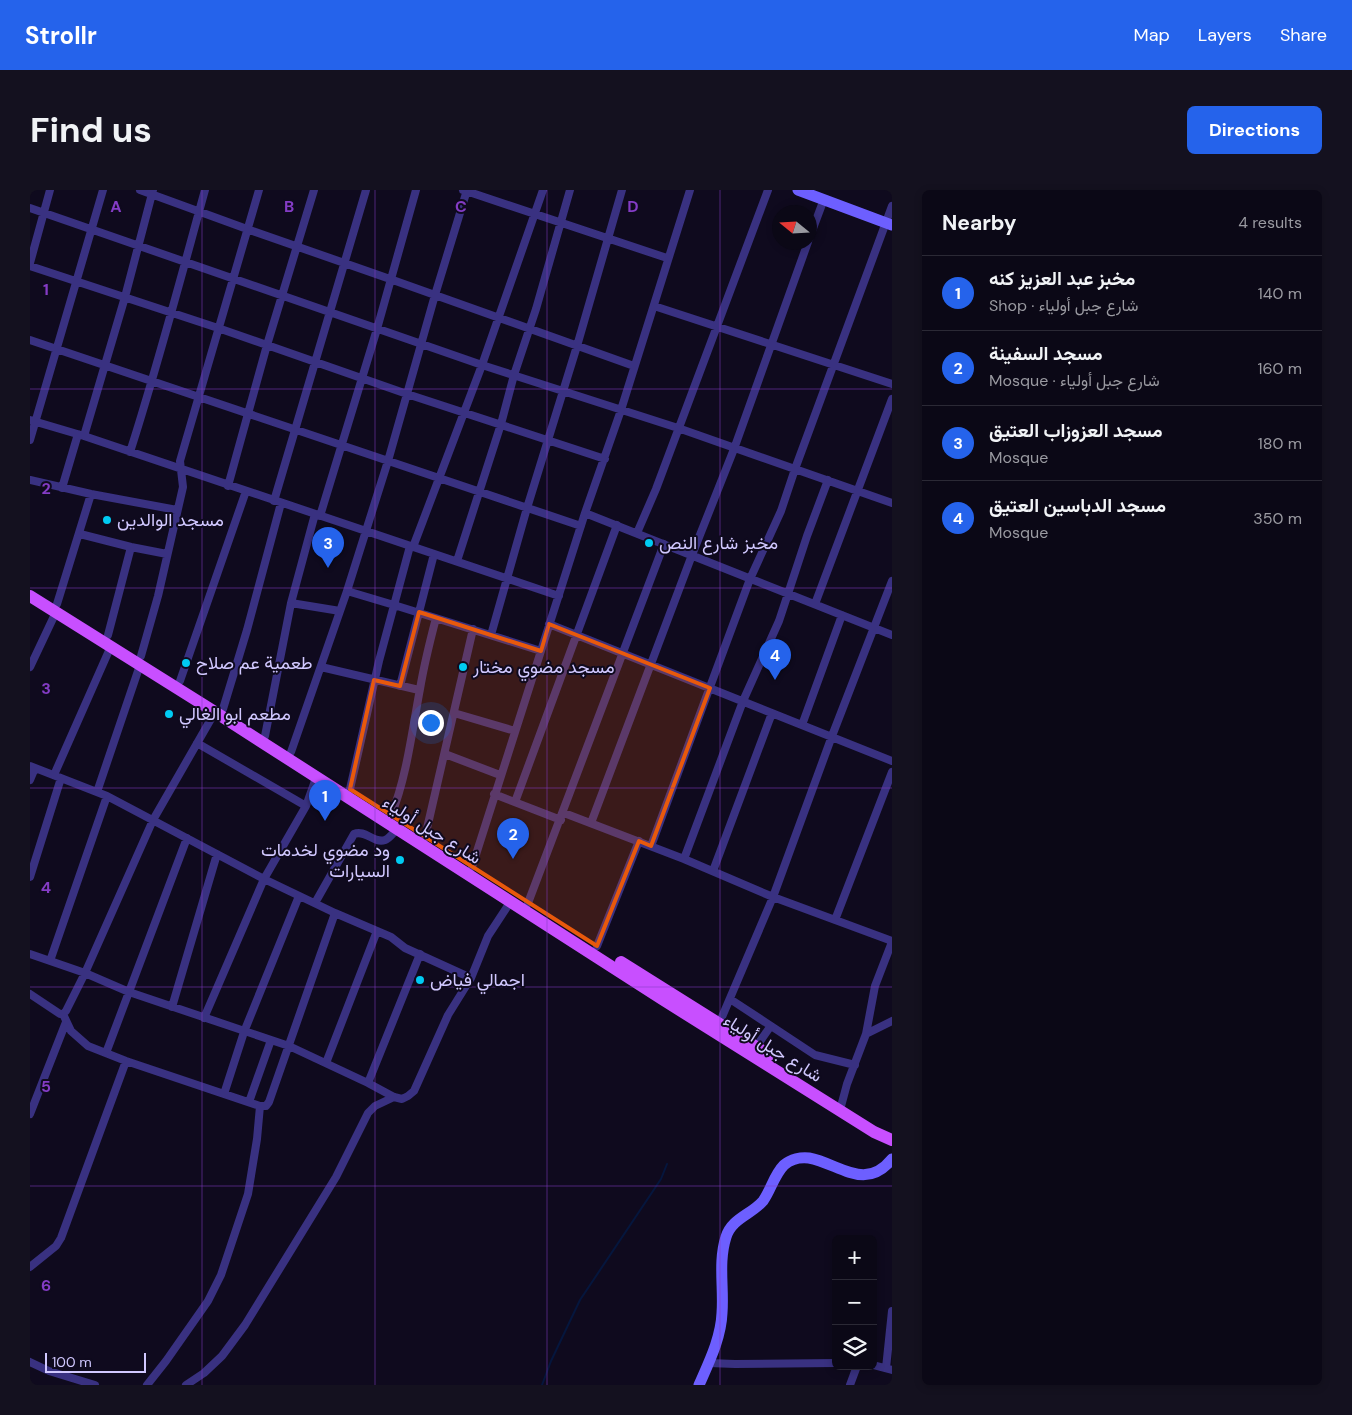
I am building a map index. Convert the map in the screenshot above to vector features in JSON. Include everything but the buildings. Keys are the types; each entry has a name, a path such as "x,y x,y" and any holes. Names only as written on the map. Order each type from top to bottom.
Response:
{"main road":[{"name":"شارع جبل أولياء","path":"30,588 57,608 250,730 316,778 511,902 841,1106 892,1131"},
{"name":"شارع جبل أولياء","path":"30,596 57,608"},
{"name":"شارع جبل أولياء","path":"140,660 180,681 219,710"},
{"name":"شارع جبل أولياء","path":"250,730 265,736 597,946 756,1048 841,1106 874,1132 892,1140"}],"street":[{"path":"50,190 30,264 77,282 316,361 407,394 605,459"},
{"path":"30,440 33,421 57,349 104,190"},
{"path":"140,190 152,192 199,212 634,366"},
{"path":"130,452 153,381 205,190"},
{"path":"97,792 140,660 184,482 180,461 259,190"},
{"path":"228,486 296,246 314,190"},
{"path":"335,914 266,1106 260,1106 126,1061 88,1046 78,1038 66,1022 64,1014 85,973 153,820 197,743 219,710 246,630 296,429 366,190"},
{"path":"265,736 292,603 377,329 416,190"},
{"path":"290,752 347,592 388,461 465,190 667,258"},
{"path":"350,789 374,680 411,546 482,365 543,190"},
{"path":"458,562 501,424 528,328 536,309 570,190"},
{"path":"491,635 622,190"},
{"path":"472,867 585,513 621,410 667,258 690,190"},
{"path":"638,533 768,190"},
{"path":"798,190 818,195 889,224"},
{"path":"62,488 105,364 125,297 152,192"},
{"path":"652,846 750,579 782,511 795,469 834,364 889,224 892,206"},
{"path":"30,208 514,376 678,428 892,503"},
{"path":"591,823 734,449 806,250"},
{"path":"654,306 892,384"},
{"path":"30,340 581,526"},
{"path":"815,604 892,399"},
{"path":"33,421 81,435 559,596"},
{"path":"30,480 91,494 177,510"},
{"path":"684,859 744,702 779,621 787,592 828,480"},
{"path":"180,681 246,492"},
{"path":"30,668 57,608 91,494"},
{"path":"585,513 892,635"},
{"path":"515,802 617,525"},
{"path":"80,534 131,548 167,554"},
{"path":"528,903 664,544"},
{"path":"30,877 57,776 110,641 131,548"},
{"path":"400,686 434,554"},
{"path":"719,1024 774,897 832,736 892,581"},
{"path":"347,592 394,604 541,650"},
{"path":"292,603 340,611"},
{"path":"802,725 842,615"},
{"path":"391,816 396,805 436,618"},
{"path":"549,624 892,761"},
{"path":"425,837 473,630"},
{"path":"320,666 420,690"},
{"path":"454,713 515,732"},
{"path":"713,871 772,713"},
{"path":"197,743 306,806"},
{"path":"445,754 500,776"},
{"path":"30,780 32,767 107,796 264,879 335,914 391,937 405,948 471,978"},
{"path":"835,920 892,772"},
{"path":"204,1018 264,879 306,806 316,778"},
{"path":"494,794 515,802 591,823 652,846 774,897 892,942 875,986 866,1034 847,1084 841,1106"},
{"path":"50,961 107,796"},
{"path":"315,904 354,834 360,832 382,841 386,840 397,829"},
{"path":"106,1053 187,838"},
{"path":"597,946 639,841"},
{"path":"172,1007 217,854"},
{"path":"224,1094 244,1032 300,896"},
{"path":"30,954 85,973 129,992 288,1046 394,1096 402,1098 414,1091 448,1015 471,978 488,936 511,902"},
{"path":"326,1063 377,931"},
{"path":"368,1083 420,954"},
{"path":"30,992 60,1014 64,1014"},
{"path":"730,999 815,1055 855,1065"},
{"path":"866,1034 892,1021"},
{"path":"30,1114 66,1022"},
{"path":"756,1048 770,1027"},
{"path":"250,1102 271,1040"},
{"path":"30,1267 59,1242 126,1061"},
{"path":"186,1385 204,1373 222,1356 239,1333 336,1177 368,1113 375,1106 394,1096"},
{"path":"147,1385 208,1301 221,1275 248,1194 258,1139 260,1106"},
{"path":"699,1385 709,1363 721,1324 722,1256 726,1237 736,1221 754,1210 762,1201 782,1168 790,1161 808,1158 847,1172 869,1175 878,1172 890,1164"},
{"path":"889,1369 892,1311"},
{"path":"30,1362 49,1371 95,1385"},
{"path":"709,1363 832,1363"},
{"path":"850,1385 856,1370"}],"highlighted area":[{"path":"419,612 541,651 549,624 710,688 651,846 639,841 597,946 350,789 374,680 400,686"}],"waterway":[{"path":"542,1385 551,1361 580,1300 661,1179 667,1164"}],"place":[{"name":"مسجد الوالدين","path":"107,520"},
{"name":"مخبز شارع النص","path":"649,543"},
{"name":"مسجد العزوزاب العتيق","path":"328,568"},
{"name":"طعمية عم صلاح","path":"186,663"},
{"name":"مسجد مضوي مختار","path":"463,667"},
{"name":"مسجد الدباسين العتيق","path":"775,680"},
{"name":"مطعم ابو الغالي","path":"169,714"},
{"name":"مخبز عبد العزيز كنه","path":"325,821"},
{"name":"مسجد السفينة","path":"513,859"},
{"name":"ود مضوي لخدمات السيارات","path":"400,860"},
{"name":"اجمالي فياض","path":"420,980"}]}
